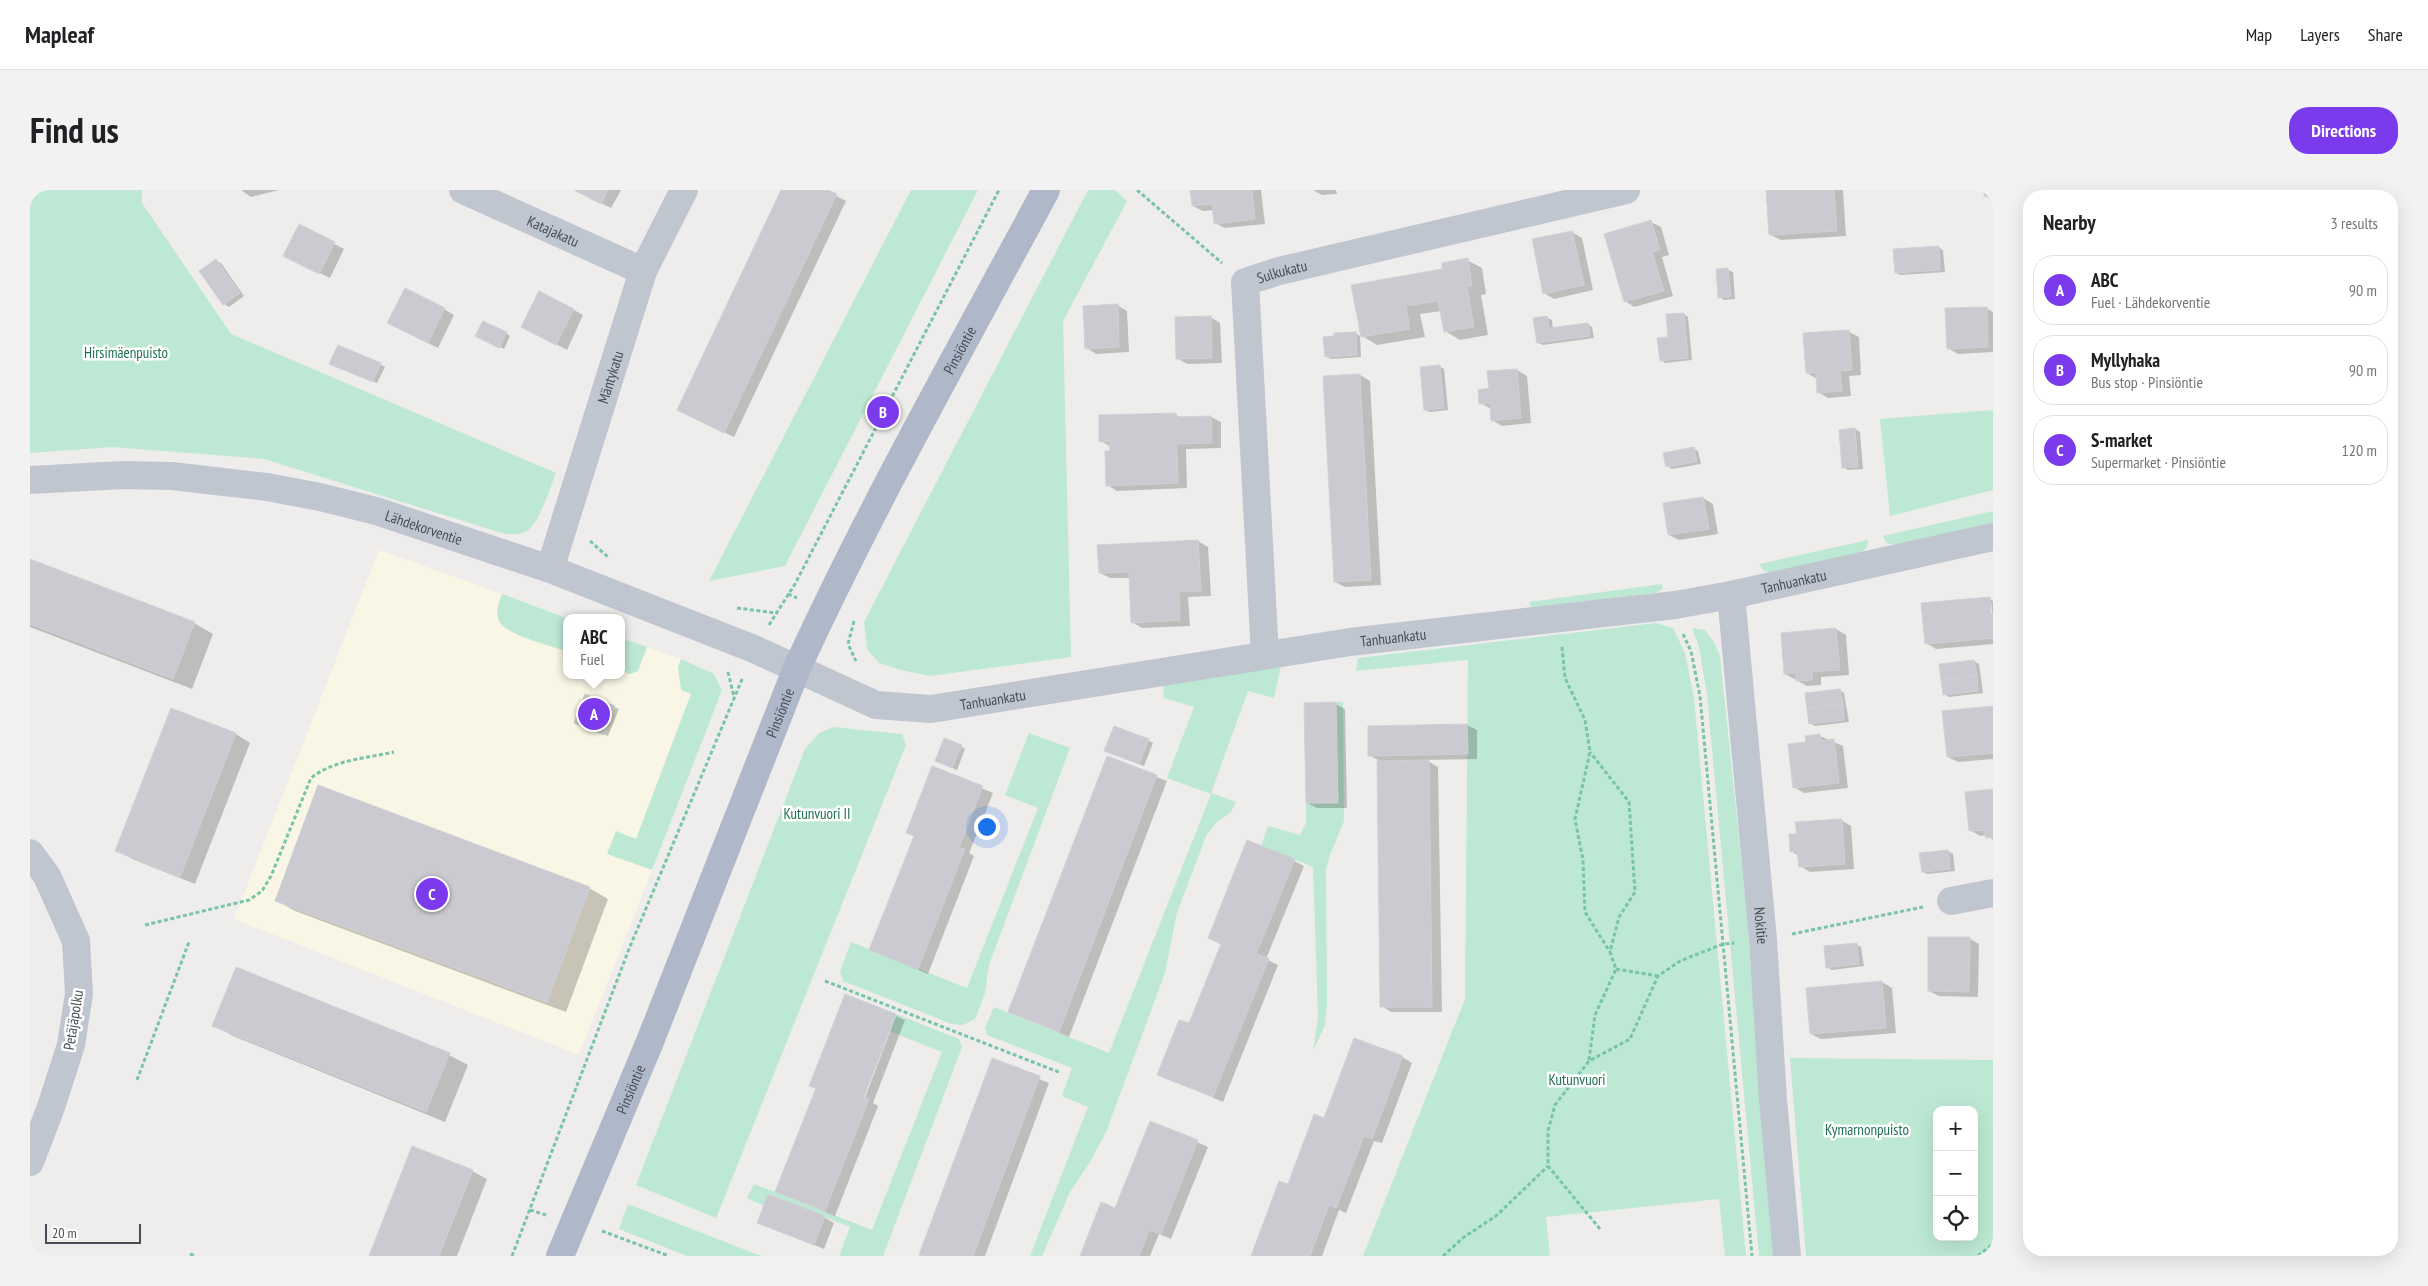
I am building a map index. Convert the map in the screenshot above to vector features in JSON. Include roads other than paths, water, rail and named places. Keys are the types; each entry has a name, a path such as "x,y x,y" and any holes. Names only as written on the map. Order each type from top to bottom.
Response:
{"main road":[{"name":"Pinsiöntie","path":"560,1256 649,1044 797,668 861,538 1046,190"}],"street":[{"name":"Katajakatu","path":"463,190 643,271"},
{"name":"Mäntykatu","path":"550,569 643,271 684,190"},
{"name":"Sulkukatu","path":"1265,655 1245,282 1279,271 1626,190"},
{"name":"Lähdekorventie","path":"30,480 124,475 172,476 267,487 320,497 376,511 550,569 754,649 797,668"},
{"name":"Tanhuankatu","path":"797,668 876,705 931,709 1350,642 1731,596 1993,537"},
{"name":"Nokitie","path":"1731,596 1763,940 1773,1100 1786,1256"},
{"name":"Petäjäpolku","path":"30,853 47,876 76,941 79,994 71,1045 52,1107 30,1162"},
{"path":"1951,901 1993,893"}],"place":[{"name":"Myllyhaka","path":"883,412"},
{"name":"ABC","path":"594,714"},
{"name":"S-market","path":"432,894"}],"park label":[{"name":"Hirsimäenpuisto","path":"126,352"},
{"name":"Kutunvuori II","path":"817,813"},
{"name":"Kutunvuori","path":"1577,1079"},
{"name":"Kymarnonpuisto","path":"1867,1129"}]}
